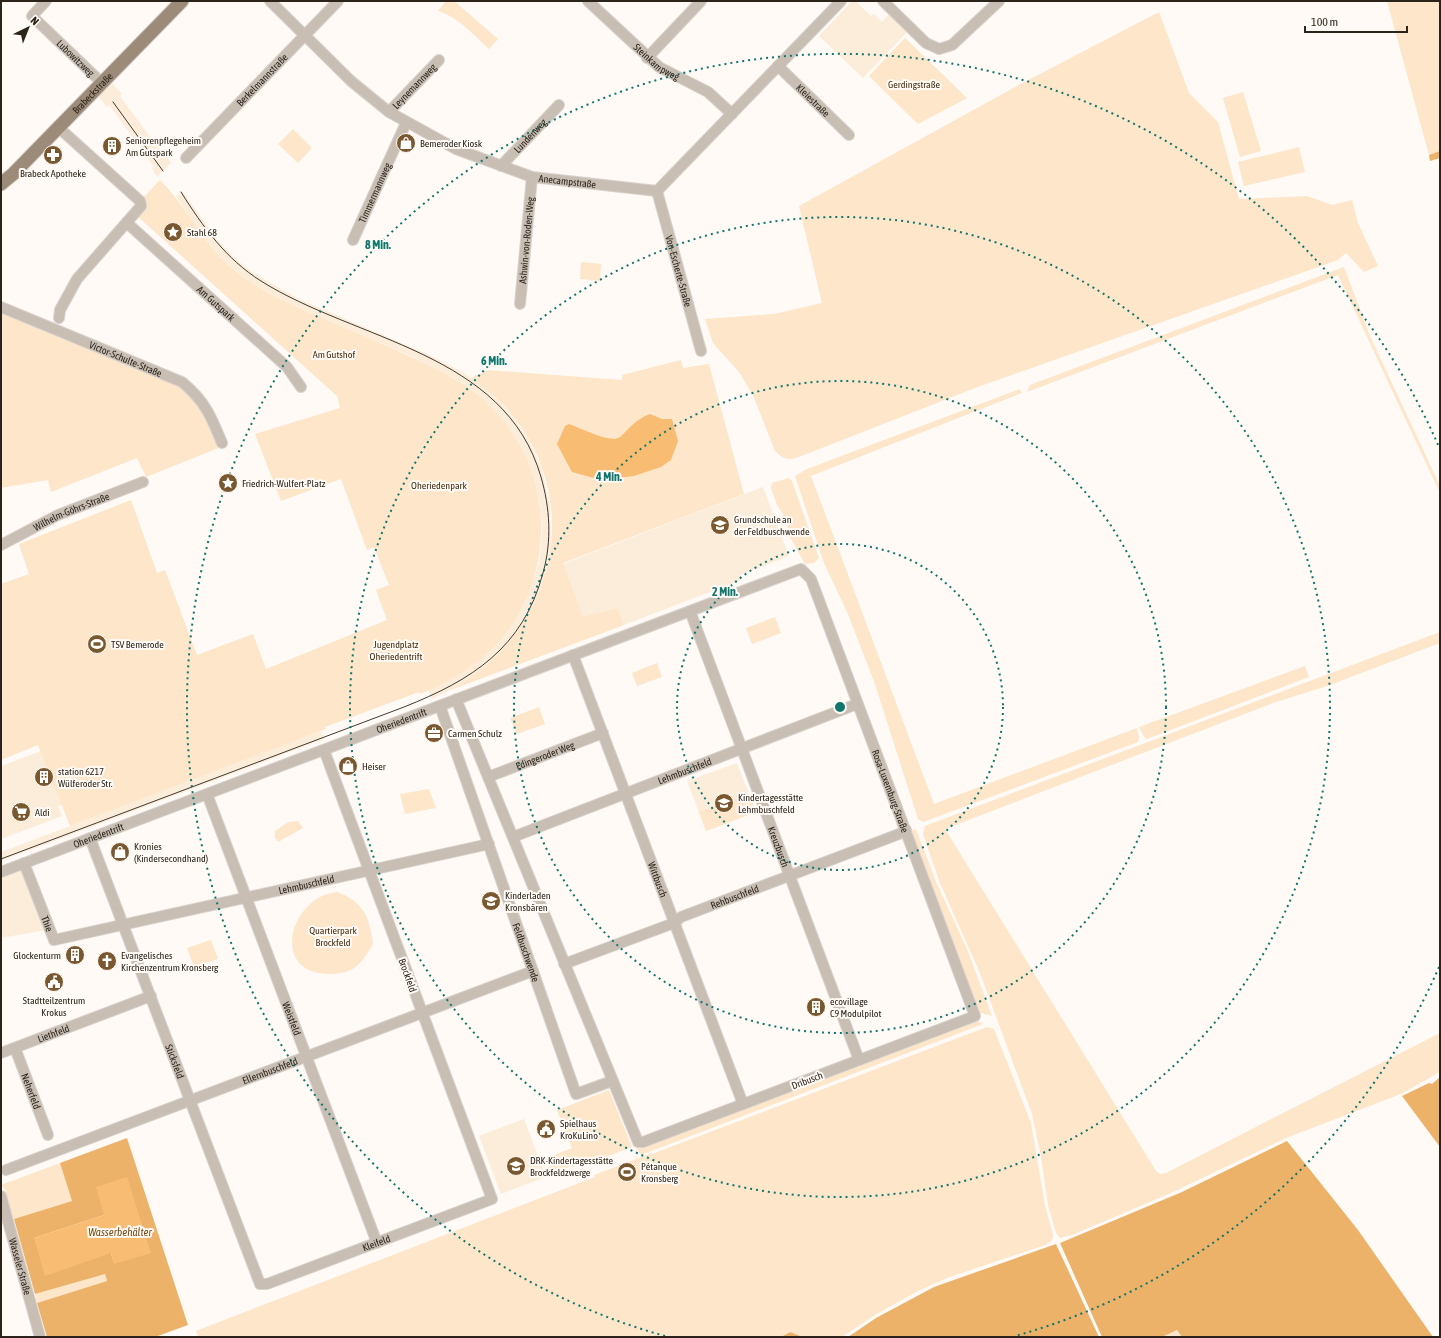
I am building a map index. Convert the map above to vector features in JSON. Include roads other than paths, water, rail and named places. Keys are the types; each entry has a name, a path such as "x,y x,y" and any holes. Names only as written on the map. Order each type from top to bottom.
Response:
{"main road":[{"name":"Brabeckstraße","path":"1,184 13,174 182,1"}],"street":[{"name":"Lubowitzweg","path":"46,1 32,16 102,83"},
{"name":"Anecampstraße","path":"270,1 351,81 389,112 406,123 456,149 532,177 657,191"},
{"name":"Berkelmannstraße","path":"186,158 338,1"},
{"name":"Steinkampweg","path":"588,1 647,58 659,67 708,92 732,114"},
{"path":"647,58 701,1"},
{"path":"657,191 841,1"},
{"path":"883,1 926,43 939,49 952,45 999,1"},
{"name":"Leynemannweg","path":"389,112 439,60"},
{"name":"Kleiestraße","path":"778,66 849,135"},
{"name":"Lundenweg","path":"501,166 559,105"},
{"name":"Timmermannweg","path":"353,240 406,123"},
{"path":"58,127 140,201 140,209 77,279 60,310 59,318"},
{"name":"Ashwin-von-Roden-Weg","path":"520,304 532,177"},
{"name":"Von-Escherte-Straße","path":"657,191 701,351"},
{"name":"Am Gutspark","path":"127,224 287,367 301,387"},
{"name":"Victor-Schulte-Straße","path":"1,307 182,382 197,395 211,416 222,443"},
{"name":"Wilhelm-Göhrs-Straße","path":"1,545 58,515 143,482"},
{"name":"Oheriedentrift","path":"1,872 801,569"},
{"name":"Rosa-Luxemburg-Straße","path":"801,569 811,579 975,1016"},
{"name":"Kreuzbusch","path":"690,611 859,1060"},
{"name":"Wittbusch","path":"573,655 743,1104"},
{"path":"456,699 612,1081"},
{"name":"Lehmbuschfeld","path":"513,837 857,704"},
{"name":"Feldbuschwende","path":"440,706 576,1094 612,1081"},
{"name":"Edingeroder Weg","path":"488,777 603,733"},
{"name":"Brockfeld","path":"324,750 492,1200"},
{"name":"Weistfeld","path":"207,794 377,1243"},
{"name":"Rehbuschfeld","path":"564,964 674,923 681,917 906,830"},
{"name":"Sticksfeld","path":"90,838 260,1284"},
{"name":"Lehmbuschfeld","path":"124,925 488,844"},
{"name":"Thie","path":"24,863 54,940 124,925"},
{"name":"Ellernbuschfeld","path":"6,1170 533,971"},
{"name":"Liethfeld","path":"1,1053 151,996"},
{"name":"Dribusch","path":"612,1081 638,1142 642,1142 975,1016"},
{"name":"Neherfeld","path":"15,1048 48,1135"},
{"name":"Wasseler Straße","path":"1,1196 40,1337"},
{"name":"Kleifeld","path":"260,1284 264,1286 492,1200"}],"water":[{"path":"650,414 662,419 672,419 678,441 671,460 661,467 634,476 601,480 572,472 557,444 565,426 569,424 596,435 616,439 637,421"},
{"name":"Wasserbehälter","path":"127,1177 151,1253 114,1264 111,1253 45,1276 34,1238 104,1215 96,1187"}],"tram line":[{"path":"113,102 163,171"},
{"path":"1,859 404,707 429,697 452,685 473,673 492,658 508,641 522,622 534,599 543,573 548,549 549,525 541,477 523,435 495,402 462,376 423,355 382,336 299,302 261,281 237,263 216,241 198,218 181,192"}],"place":[{"name":"Bemeroder Kiosk","path":"406,143"},
{"name":"Seniorenpflegeheim Am Gutspark","path":"112,146"},
{"name":"Brabeck Apotheke","path":"53,155"},
{"name":"Stahl 68","path":"173,232"},
{"name":"Friedrich-Wulfert-Platz","path":"228,483"},
{"name":"Grundschule an der Feldbuschwende","path":"720,525"},
{"name":"TSV Bemerode","path":"97,644"},
{"name":"Carmen Schulz","path":"434,733"},
{"name":"Heiser","path":"348,766"},
{"name":"station 6217 Wülferoder Str.","path":"44,777"},
{"name":"Kindertagesstätte Lehmbuschfeld","path":"724,803"},
{"name":"Aldi","path":"21,812"},
{"name":"Kronies (Kindersecondhand)","path":"120,852"},
{"name":"Kinderladen Kronsbären","path":"491,901"},
{"name":"Glockenturm","path":"75,955"},
{"name":"Evangelisches Kirchenzentrum Kronsberg","path":"107,961"},
{"name":"Stadtteilzentrum Krokus","path":"54,982"},
{"name":"ecovillage C9 Modulpilot","path":"816,1007"},
{"name":"Spielhaus KroKuLino","path":"546,1129"},
{"name":"DRK-Kindertagesstätte Brockfeldzwerge","path":"516,1166"},
{"name":"Pétanque Kronsberg","path":"627,1172"}],"park label":[{"name":"Gerdingstraße","path":"914,84"},
{"name":"Am Gutshof","path":"334,354"},
{"name":"Oheriedenpark","path":"439,485"},
{"name":"Jugendplatz Oheriedentrift","path":"396,650"},
{"name":"Quartierpark Brockfeld","path":"333,936"}]}
